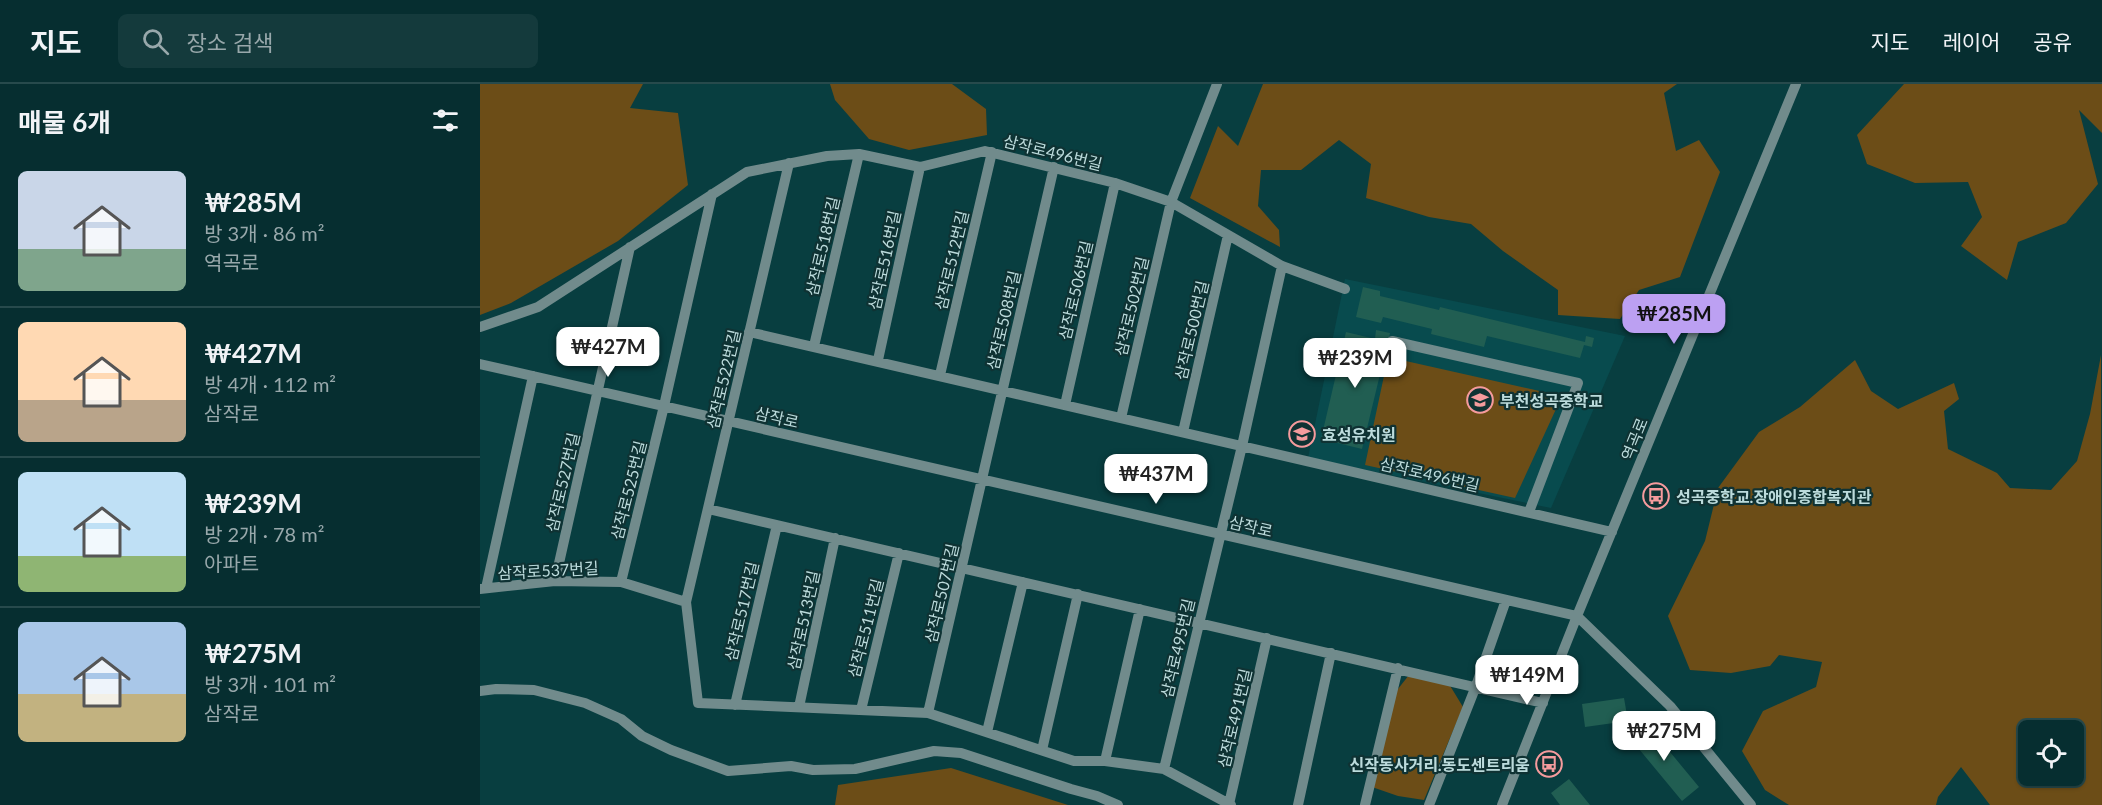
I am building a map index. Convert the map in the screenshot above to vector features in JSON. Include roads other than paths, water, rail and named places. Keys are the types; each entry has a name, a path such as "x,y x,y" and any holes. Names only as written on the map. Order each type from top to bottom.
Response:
{"street":[{"name":"삼작로502번길","path":"1121,418 1171,201 1217,84"},
{"name":"역곡로","path":"1502,805 1577,616 1796,84"},
{"name":"삼작로496번길","path":"480,327 538,306 747,172 827,156 859,154 920,167 985,151 1115,183 1171,201 1282,266 1345,289"},
{"name":"삼작로512번길","path":"940,375 992,152"},
{"name":"삼작로518번길","path":"814,346 859,154"},
{"name":"삼작로522번길","path":"686,602 789,163"},
{"name":"삼작로516번길","path":"878,360 920,167"},
{"name":"삼작로508번길","path":"983,480 1054,167"},
{"name":"삼작로506번길","path":"1065,405 1115,183"},
{"name":"삼작로525번길","path":"621,582 712,194"},
{"name":"삼작로500번길","path":"1183,432 1227,235"},
{"path":"598,390 630,247"},
{"path":"1220,534 1282,266"},
{"name":"삼작로496번길","path":"749,332 878,360 1612,532"},
{"path":"1392,342 1578,383 1529,512"},
{"name":"삼작로","path":"480,364 1577,616"},
{"path":"483,588 533,376"},
{"name":"삼작로527번길","path":"555,581 598,390"},
{"name":"삼작로507번길","path":"928,713 983,480"},
{"path":"708,509 1543,703"},
{"name":"삼작로517번길","path":"735,705 777,525"},
{"name":"삼작로495번길","path":"1164,769 1220,534"},
{"name":"삼작로513번길","path":"800,707 835,538"},
{"name":"삼작로511번길","path":"861,710 899,553"},
{"name":"삼작로537번길","path":"483,588 555,581 621,582 686,602"},
{"path":"987,732 1023,582"},
{"path":"1042,750 1078,594"},
{"path":"1429,805 1476,686 1506,600"},
{"path":"686,602 698,703 928,713 1074,761 1105,761 1164,769 1230,805"},
{"path":"1105,761 1140,609"},
{"path":"1577,616 1670,706 1751,805"},
{"name":"삼작로491번길","path":"1230,805 1267,638"},
{"path":"1298,805 1331,653"},
{"path":"1365,805 1398,668"},
{"path":"480,691 534,690 585,703 621,719 642,736 671,750 728,771 791,765 813,770 855,769 934,751 961,753 1097,796 1118,805"}],"place":[{"name":"부천성곡중학교","path":"1480,400"},
{"name":"효성유치원","path":"1302,434"},
{"name":"성곡중학교.장애인종합복지관","path":"1656,496"},
{"name":"신작동사거리.동도센트리움","path":"1549,764"}]}
